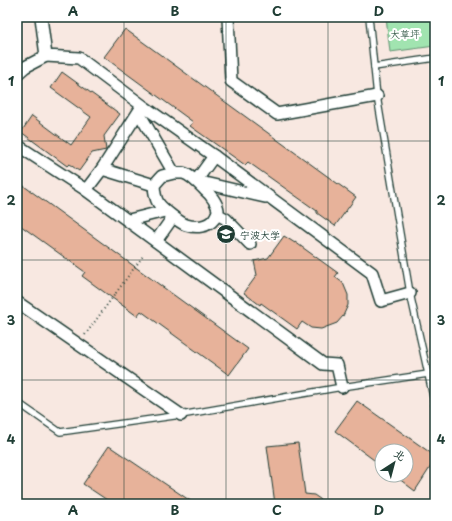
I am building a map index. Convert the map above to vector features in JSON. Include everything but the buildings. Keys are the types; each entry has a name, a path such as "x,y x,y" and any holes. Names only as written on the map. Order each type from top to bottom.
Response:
{"street":[{"path":"40,17 46,56"},
{"path":"228,17 230,81 277,114 377,96"},
{"path":"17,74 25,67 46,56 79,58 141,109 214,156 372,273 381,301 410,293"},
{"path":"86,190 102,169 141,109"},
{"path":"141,109 174,173"},
{"path":"17,145 129,220 323,364 337,365 342,387"},
{"path":"196,181 214,156"},
{"path":"102,169 154,185"},
{"path":"174,173 184,174 196,181 209,193 218,211 213,220 207,225 199,227 185,224 169,214 160,206 154,196 154,185 162,176 174,173"},
{"path":"196,181 270,198"},
{"path":"129,220 169,214"},
{"path":"156,241 169,214"},
{"path":"217,214 226,219 250,244"},
{"path":"17,302 181,415"}],"lane":[{"path":"369,17 377,96 410,293 435,407"},
{"path":"374,67 435,58"},
{"path":"17,402 60,432 181,415 435,372"}],"path":[{"path":"78,344 143,256"}],"shaded area":[{"name":"宁波大学","path":"17,17 435,17 435,504 17,504"}],"green space":[{"name":"大草坪","path":"386,17 435,17 435,46 390,52"}],"place":[{"name":"宁波大学","path":"226,234"}]}
